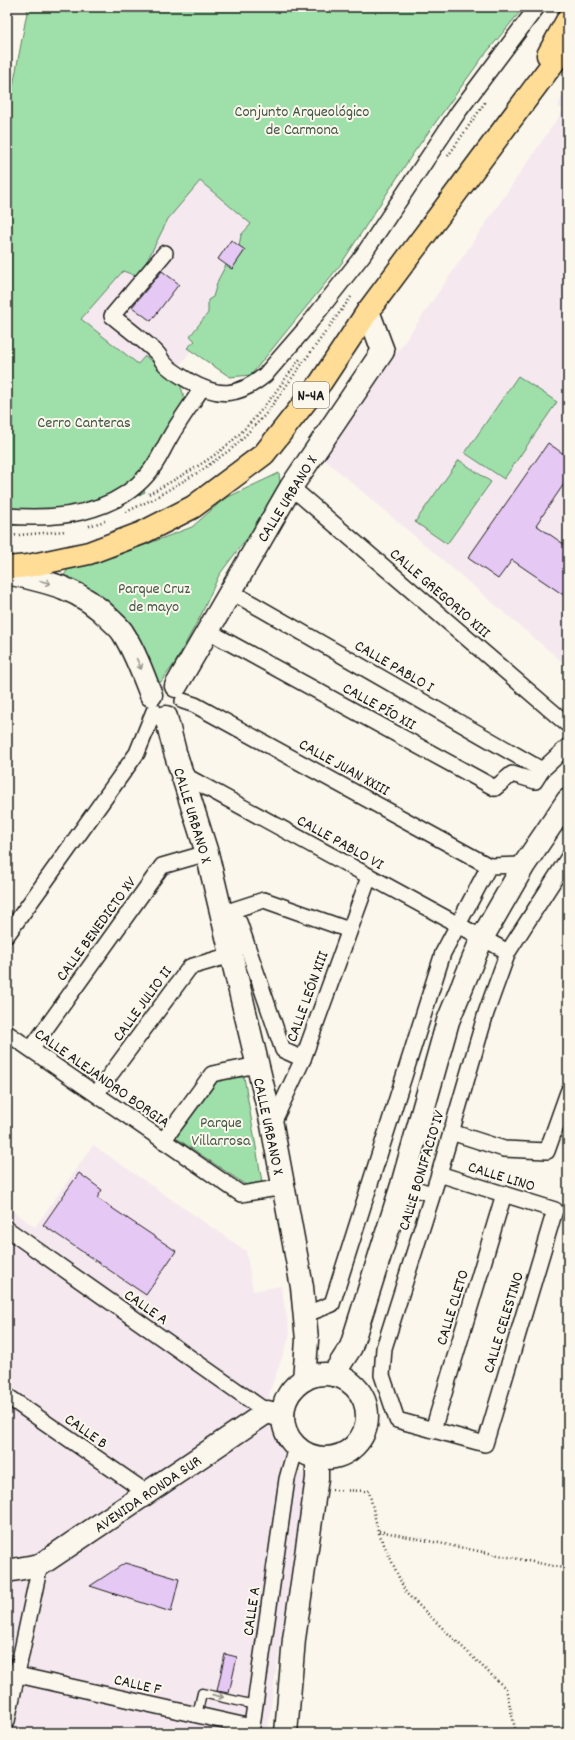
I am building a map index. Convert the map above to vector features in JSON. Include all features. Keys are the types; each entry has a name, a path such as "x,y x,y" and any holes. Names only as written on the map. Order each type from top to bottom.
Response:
{"highway":[{"name":"N-4A","path":"522,102 568,19"},
{"name":"N-4A","path":"7,568 28,566 89,553 142,533 193,506 264,454 320,382 368,311 522,102 568,43"}],"street":[{"path":"165,253 112,316 158,354 164,363 184,378 202,388 221,393 235,392 254,383 271,368 313,319 362,255 388,219 459,111 537,7"},
{"name":"CALLE URBANO X","path":"157,708 178,712 179,693 208,631 230,591 291,486 383,351 368,311"},
{"path":"7,516 30,518 87,511 102,507 128,492 143,479 156,464 169,439 202,388"},
{"name":"CALLE GREGORIO XIII","path":"291,486 568,725"},
{"name":"CALLE URBANO X","path":"7,573 58,585 81,595 102,610 123,632 138,662 157,708 182,774 206,853 272,1125 302,1287 307,1340"},
{"name":"CALLE PABLO I","path":"230,591 538,776"},
{"name":"CALLE PÍO XII","path":"208,631 495,788 512,774 538,776"},
{"path":"7,935 136,753 157,708 158,686 167,683 179,693"},
{"name":"CALLE JUAN XXIII","path":"179,693 195,705 488,866"},
{"path":"538,776 568,746"},
{"name":"CALLE PABLO VI","path":"182,774 508,952"},
{"path":"329,1374 351,1347 402,1185 448,1021 482,938 524,865 568,800"},
{"name":"CALLE BENEDICTO XV","path":"31,1049 162,866 206,853"},
{"name":"CALLE BONIFACIO IV","path":"485,1444 397,1420 382,1375 384,1348 486,1013 508,952 568,858"},
{"path":"304,1316 332,1304 443,953 488,866 524,865"},
{"name":"CALLE LEÓN XIII","path":"272,1125 303,1059 369,877"},
{"path":"220,914 264,900 349,930"},
{"path":"220,914 239,922 283,1050 303,1059"},
{"name":"CALLE JULIO II","path":"96,1094 190,967 231,955"},
{"name":"CALLE ALEJANDRO BORGIA","path":"7,1033 241,1194 284,1187"},
{"path":"163,1141 212,1074 257,1066"},
{"path":"451,1132 504,1149 547,1152 568,1092"},
{"name":"CALLE LINO","path":"438,1174 555,1210"},
{"path":"402,1185 432,1194"},
{"name":"CALLE CLETO","path":"433,1430 504,1194"},
{"name":"CALLE CELESTINO","path":"485,1444 555,1210"},
{"name":"CALLE A","path":"7,1229 275,1414"},
{"path":"307,1340 329,1374"},
{"path":"304,1380 307,1340"},
{"path":"351,1347 356,1387"},
{"path":"329,1374 346,1379 356,1387 364,1398 368,1411 367,1424 362,1437 354,1447 343,1455 330,1458 317,1458 306,1454 296,1447 289,1438 275,1414 286,1402 293,1389 304,1380 314,1376 329,1374"},
{"name":"CALLE B","path":"7,1396 147,1493"},
{"name":"AVENIDA RONDA SUR","path":"7,1571 40,1565 147,1493 275,1414"},
{"name":"CALLE A","path":"251,1730 288,1479 296,1447"},
{"path":"286,1733 294,1638 315,1489 317,1458"},
{"path":"7,1721 18,1675 40,1565"},
{"name":"CALLE F","path":"18,1675 197,1715 251,1730"}],"lane":[{"path":"197,1715 202,1693 255,1705"}],"path":[{"path":"315,1489 369,1491 378,1531 406,1593 506,1689 516,1733"},
{"path":"378,1531 568,1569"}],"shaded area":[{"path":"568,86 568,667 324,459 564,109 557,107"},
{"path":"200,181 251,224 241,236 239,246 245,250 232,269 218,280 213,297 208,300 208,313 190,336 195,341 188,348 191,351 171,376 145,356 138,365 81,319 123,271 139,277 168,219"},
{"path":"93,1145 246,1251 253,1291 281,1286 290,1335 269,1394 281,1449 305,1477 267,1733 7,1733 7,1207 35,1227"}],"green space":[{"name":"Conjunto Arqueológico de Carmona","path":"28,7 524,7 482,58 412,155 341,264 251,375 230,377 187,348 195,341 190,336 208,313 208,300 213,297 218,280 226,265 232,269 245,250 239,246 241,235 251,224 200,181 168,219 139,277 123,271 81,319 138,364 145,356 176,380 181,387 185,400 140,483 145,492 119,505 59,522 7,526 7,118"},
{"path":"518,376 557,402 504,479 465,453"},
{"path":"459,460 491,482 447,544 415,522"},
{"name":"Parque Cruz de mayo","path":"279,473 282,501 243,543 219,575 201,615 175,663 151,695 102,611 58,585 77,555 113,557 192,527 224,499"},
{"name":"Parque Villarrosa","path":"244,1077 262,1182 246,1185 176,1138 220,1078"}],"building":[{"path":"231,240 245,250 232,269 218,259"},
{"path":"162,271 179,284 151,321 132,307"},
{"path":"548,443 568,457 568,478 536,525 568,547 568,598 512,560 498,579 468,558"},
{"path":"79,1173 102,1190 97,1198 176,1251 146,1295 43,1225"},
{"path":"125,1563 179,1579 171,1612 90,1586"},
{"path":"225,1654 237,1657 229,1693 217,1691"}],"park label":[{"name":"Cerro Canteras","path":"84,421"}]}
